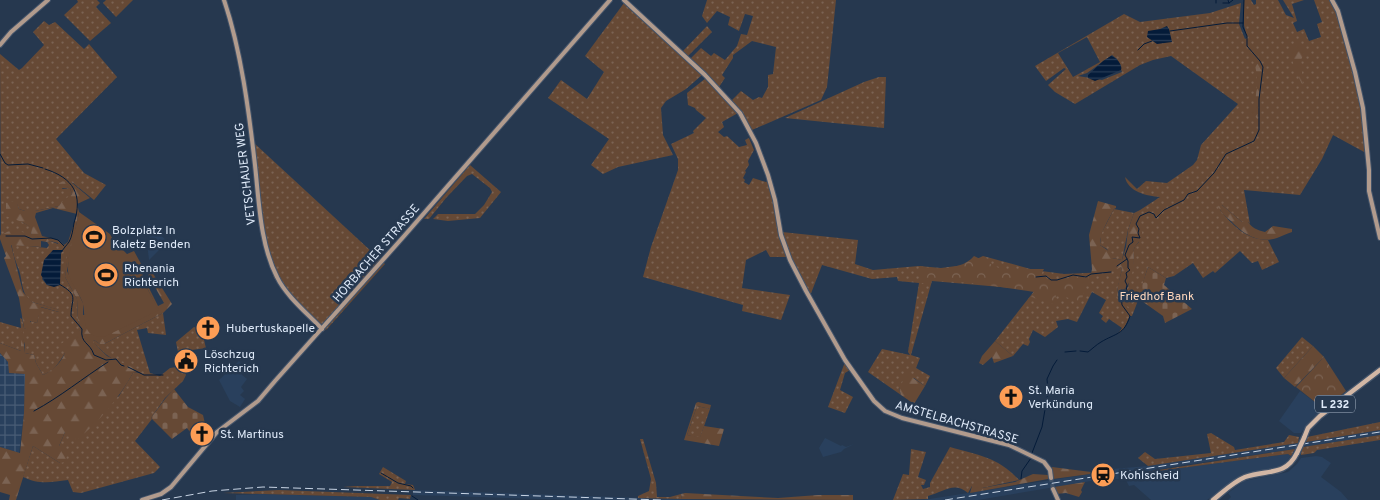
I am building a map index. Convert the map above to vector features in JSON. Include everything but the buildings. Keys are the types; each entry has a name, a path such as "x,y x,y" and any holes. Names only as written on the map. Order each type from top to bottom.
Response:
{"main road":[{"name":"L 232","path":"1213,500 1246,477 1284,468 1292,462 1298,453 1308,428 1320,416 1380,372"}],"street":[{"path":"0,46 11,32 48,0"},
{"name":"VETSCHAUER WEG","path":"224,0 234,33 246,101 260,214 266,244 278,280 322,329"},
{"name":"HORBACHER STRASSE","path":"142,500 161,494 174,484 217,432 258,401 610,0"},
{"name":"AMSTELBACHSTRASSE","path":"624,0 740,113 760,152 775,200 781,235 790,260 852,371 874,401 885,411 902,418 1000,442 1032,455 1048,466 1050,478"},
{"path":"1332,0 1338,11 1362,98 1370,196 1380,238"},
{"path":"1053,489 1058,500"}],"shaded area":[{"path":"1167,26 1172,42 1157,44 1147,37 1148,31"},
{"path":"1111,56 1119,62 1121,70 1095,81 1088,78 1088,75"},
{"path":"148,223 170,244 160,249 149,260 147,243 150,241"},
{"path":"53,250 63,251 61,253 60,285 54,287 47,285 41,275 44,260"},
{"path":"0,353 8,362 25,373 24,413 19,453 0,447"},
{"path":"239,361 243,366 241,369 242,375 247,379 241,387 244,391 240,395 245,399 240,407 230,401 219,380"},
{"path":"1300,391 1324,409 1311,419 1301,433 1294,433 1279,421"},
{"path":"1380,430 1380,435 1303,447 1306,442"},
{"path":"825,438 841,446 846,447 854,444 841,452 823,457 819,448"},
{"path":"1298,443 1295,449 1177,466 1143,473 1288,454 1291,456 1286,462 1276,468 1242,474 1207,500 1151,500 1134,485 1129,486 1126,480 1109,478 978,500 923,500 1090,474 1100,470 1148,466"},
{"path":"1322,457 1331,463 1321,477 1341,492 1348,500 1228,500 1231,497 1228,493 1244,481 1288,472 1301,458"},
{"path":"413,490 701,500 574,500 413,495"},
{"path":"236,495 371,497 380,500 236,500"}],"green space":[{"path":"77,0 97,0 100,3 96,7 111,23 90,41 64,15 78,2"},
{"path":"106,0 133,0 116,17 103,3"},
{"path":"707,0 836,0 827,87 821,100 752,130 732,100 741,91 753,100 759,97 762,98 768,87 768,75 773,74 776,47 752,41 733,55 722,75 725,78 719,87 690,59 701,48 711,56 714,53 725,60 737,46 741,34 747,35 753,16 745,14 739,31 728,25 730,17 717,11 707,23 702,16"},
{"path":"1244,0 1251,0 1254,5 1256,0 1278,0 1286,15 1294,18 1283,0 1304,0 1292,4 1297,21 1293,23 1297,32 1304,29 1309,41 1321,37 1317,24 1322,22 1314,0 1331,0 1336,10 1361,101 1366,153 1333,135 1322,159 1300,195 1244,190 1250,224 1242,222 1222,205 1220,210 1241,231 1253,237 1268,240 1279,262 1262,270 1258,261 1252,263 1240,251 1215,273 1213,271 1203,278 1193,263 1174,276 1166,278 1148,267 1132,316 1130,316 1124,328 1118,334 1122,328 1109,319 1106,323 1101,319 1103,316 1099,313 1106,300 1092,292 1077,322 1068,319 1056,321 1058,327 1045,337 1033,330 1028,346 1023,344 1013,356 995,341 1035,290 932,281 911,355 920,358 916,368 930,376 925,386 914,378 899,388 901,395 868,372 882,349 910,355 908,352 919,283 898,281 897,277 872,279 822,265 810,296 797,273 782,232 858,240 855,264 873,270 919,266 941,268 964,265 983,256 1034,270 1064,274 1108,272 1120,266 1122,269 1117,291 1125,306 1122,299 1122,291 1128,287 1134,260 1133,252 1139,242 1139,230 1136,221 1140,217 1140,210 1160,197 1149,196 1134,190 1125,177 1137,189 1146,181 1167,183 1193,165 1197,160 1201,145 1238,104 1171,56 1140,65 1075,104 1055,92 1048,85 1066,69 1064,68 1046,81 1035,66 1124,14 1140,22 1210,13 1241,3 1239,24 1245,39 1247,38 1244,25","holes":["1087,37 1100,62 1073,77 1058,53","1112,55 1117,59 1122,72 1102,80 1078,76 1087,73"]},
{"path":"624,3 702,75 686,89 666,101 661,108 663,135 673,155 618,167 603,174 591,165 609,139 548,98 561,80 587,99 604,72 585,56"},
{"path":"44,21 49,25 55,22 84,49 89,44 117,77 56,139 84,173 106,185 94,200 73,183 66,181 62,189 70,188 72,194 59,206 25,211 19,209 17,204 22,222 33,228 31,235 1,236 0,54 19,70 22,68 44,45 33,32"},
{"path":"707,26 712,32 687,57 682,52"},
{"path":"1306,44 1301,60 1303,85 1289,48"},
{"path":"1253,51 1260,59 1263,69 1257,118 1249,112 1251,106 1255,108 1257,87 1256,68 1250,54"},
{"path":"879,77 886,77 884,128 785,118 864,82"},
{"path":"706,78 738,113 722,122 724,127 718,132 724,137 727,136 739,147 747,145 745,140 749,138 754,150 748,161 749,165 743,178 744,182 749,185 753,178 768,181 788,257 770,257 766,250 746,260 742,288 790,295 781,320 742,311 743,305 643,277 651,247 678,170 678,159 671,144 694,133 693,131 706,118 695,108 688,105 687,93"},
{"path":"254,143 385,264 327,329 322,332 274,278 261,237 250,144"},
{"path":"470,165 501,192 480,218 448,221 433,219 438,214 475,214 484,205 492,192 490,188 472,174 467,176 429,219 424,219"},
{"path":"65,177 90,198 77,204 79,212 67,271 83,303 83,315 158,310 142,278 144,278 158,306 164,303 148,275 152,272 172,304 163,313 104,344 94,340 93,342 107,356 141,372 133,373 108,409 77,440 65,432 59,446 67,455 65,462 60,463 33,446 16,500 9,500 10,495 0,492 0,447 20,453 25,374 9,373 8,362 0,353 0,343 21,351 21,332 23,330 25,353 34,355 43,375 62,359 65,352 61,344 81,329 78,320 77,299 65,277 68,249 62,250 59,248 58,243 50,241 41,241 41,247 11,245 23,292 32,302 60,310 59,312 41,307 37,323 30,321 30,331 24,328 19,298 4,258 6,256 0,234 1,236 8,231 16,231 31,235 32,228 6,216 6,203 14,201 19,209 25,211 59,206 72,194 70,188 59,188 59,183 65,181 63,178","holes":["53,208 77,214 68,242 64,245 58,240 42,236 35,217 36,213"]},
{"path":"1098,201 1116,206 1100,240 1100,245 1113,254 1112,258 1122,260 1128,230 1134,213 1140,210 1140,217 1136,222 1142,232 1142,238 1134,249 1134,265 1131,278 1128,285 1122,291 1123,301 1129,309 1126,312 1119,301 1117,292 1121,267 1108,272 1091,274 1089,235"},
{"path":"1222,205 1242,222 1248,222 1257,230 1265,232 1273,226 1292,229 1292,232 1270,240 1251,237 1224,215 1218,206"},
{"path":"1114,209 1134,213 1128,230 1122,260 1112,258 1107,249 1100,245 1101,234"},
{"name":"Rhenania Richterich","path":"79,212 110,234 118,249 121,248 127,254 134,251 145,271 142,273 144,278 142,279 159,310 106,336 97,336 88,331 82,301 68,273 69,255"},
{"path":"50,241 69,248 65,277 77,299 78,320 81,329 56,366 43,375 34,355 25,353 21,332 21,351 0,343 0,322 21,328 20,318 24,328 30,330 29,324 31,321 37,323 40,307 59,312 59,310 28,299 23,288 11,244 47,248 49,245 47,242","holes":["56,250 61,250 59,285 47,285 42,279"]},
{"path":"974,256 1001,269 1044,269 1040,277 1058,279 1089,276 1081,302 1056,294 1056,305 1031,297 1034,292 1028,291 972,283 927,280 926,283 919,283 920,266 949,268 963,264"},
{"name":"Friedhof Bank","path":"1148,267 1166,278 1164,285 1192,309 1165,323 1163,316 1139,299 1138,297"},
{"path":"163,313 166,335 148,333 147,328 137,330 150,373 160,376 170,368 183,366 186,375 183,381 165,398 135,441 160,467 154,473 81,493 73,492 68,480 40,482 23,477 33,446 60,463 59,446 65,432 119,396 133,373 140,373 112,358 92,342 94,340 104,344"},
{"path":"194,327 201,332 206,348 178,352 176,342"},
{"path":"1302,337 1313,346 1284,378 1276,368"},
{"path":"995,341 1013,356 994,363 992,357 983,365 979,363 982,356"},
{"path":"1313,346 1324,357 1295,387 1284,378"},
{"path":"1324,357 1346,391 1324,409 1296,387"},
{"path":"845,362 850,370 845,373 840,390 853,397 845,413 828,407"},
{"path":"907,374 925,386 914,404 901,395 899,388"},
{"path":"174,389 188,407 203,415 206,428 212,434 206,443 193,436 187,428 172,439 151,418"},
{"path":"696,403 711,405 710,409 697,406 687,435 700,437 704,426 724,429 719,446 684,440"},
{"path":"697,406 710,409 700,438 687,435"},
{"path":"1380,422 1380,430 1306,442 1307,437"},
{"path":"1211,433 1234,447 1235,450 1284,442 1289,435 1299,437 1298,443 1148,466 1138,458 1145,452 1155,459 1211,453 1207,434"},
{"path":"1380,435 1380,440 1317,450 1314,453 1301,455 1303,447"},
{"path":"640,439 643,439 656,483 657,497 670,497 681,494 682,499 638,498 638,496 649,491 651,479"},
{"path":"950,447 987,458 1003,466 1019,480 982,488 972,486 968,493 958,488 953,488 928,496 928,499 893,500 903,474 909,475 911,449 926,452 918,477 926,480 924,485 921,485 923,489 930,487 930,483"},
{"path":"1295,449 1291,456 1288,454 1139,473"},
{"path":"383,467 406,481 405,484 413,485 415,490 343,487 390,486 392,482 379,474"},
{"path":"1052,467 1091,472 1090,474 1053,479"},
{"path":"1033,474 1048,475 1048,479 970,493 972,486 979,485 982,488 1015,482"},
{"path":"1085,482 1079,497 1066,493 1056,494 1054,487"},
{"path":"279,490 411,495 410,499 380,500 371,497 223,493"},
{"path":"681,494 778,498 853,495 853,500 682,499"}],"waterway":[{"path":"1223,3 1229,3 1233,0"},
{"path":"1080,351 1088,352 1101,342 1119,333 1128,322 1130,316 1122,305 1119,292 1126,292 1126,273 1130,270 1125,255 1129,245 1133,242 1132,237 1140,238 1139,229 1136,224 1140,216 1149,212 1154,214 1156,218 1164,210 1184,200 1188,194 1197,191 1214,173 1226,154 1254,141 1259,130 1259,99 1263,67 1247,46 1247,36 1243,27 1244,0"},
{"path":"1170,31 1227,23 1243,23"},
{"path":"1138,50 1144,44 1152,41"},
{"path":"0,154 8,165 28,164 43,168"},
{"path":"45,169 63,177 74,189 76,196 77,213 72,235 62,251"},
{"path":"6,236 25,236 32,239 51,238 58,240 64,246"},
{"path":"1117,266 1127,259"},
{"path":"1036,277 1046,276 1051,280 1057,280 1073,275 1086,277 1091,274 1111,272"},
{"path":"59,284 72,295 71,316 82,329 82,338 94,355 106,360 116,359 124,366"},
{"path":"1065,352 1076,351"},
{"path":"1032,453 1042,427 1048,392 1047,379 1057,360"},
{"path":"34,411 108,362"},
{"path":"128,367 144,375 163,375"},
{"path":"1021,479 1022,471 1031,458"},
{"path":"381,473 398,483 413,488"},
{"path":"412,496 418,500"}],"tunnel":[{"path":"1051,478 1053,489"}],"railway":[{"path":"945,500 1380,432"},
{"path":"162,500 212,491 263,487 662,500"}],"place":[{"name":"Bolzplatz In Kaletz Benden","path":"94,237"},
{"name":"Rhenania Richterich","path":"106,275"},
{"name":"Hubertuskapelle","path":"208,328"},
{"name":"Löschzug Richterich","path":"186,361"},
{"name":"St. Maria Verkündung","path":"1011,397"},
{"name":"St. Martinus","path":"202,434"},
{"name":"Kohlscheid","path":"1103,475"}]}
